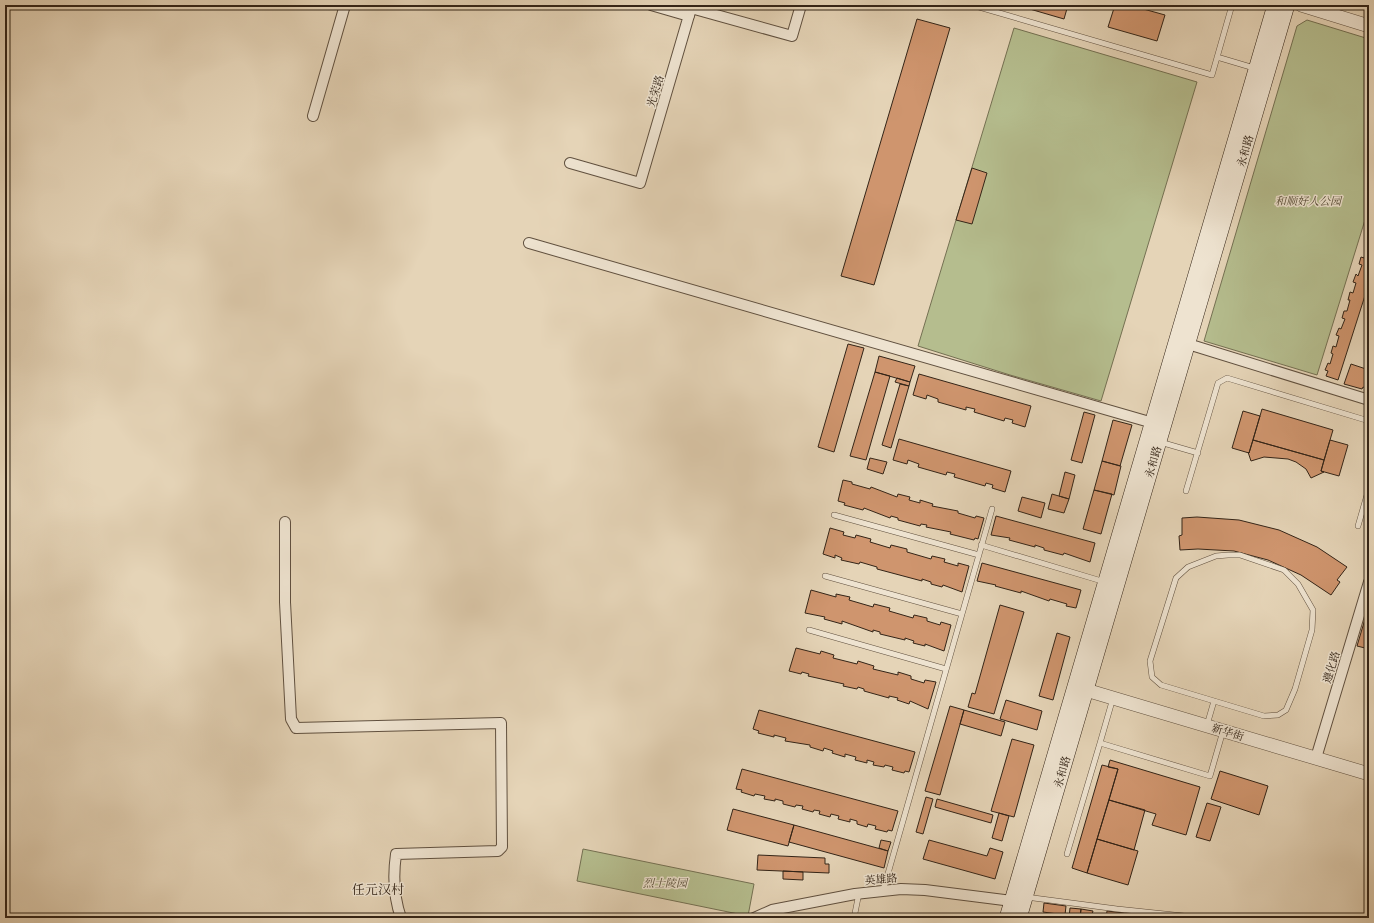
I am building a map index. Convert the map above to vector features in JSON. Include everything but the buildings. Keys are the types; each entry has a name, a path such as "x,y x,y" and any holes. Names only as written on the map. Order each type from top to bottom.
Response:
{"main road":[{"name":"永和路","path":"1019,918 1019,899 1106,582 1275,5"},
{"name":"永和路","path":"1007,918 1019,899 1086,690 1287,5"}],"street":[{"path":"313,116 345,5"},
{"path":"651,5 691,10 792,36 801,5"},
{"path":"1301,5 1369,26"},
{"name":"光荣路","path":"570,163 640,184 691,10"},
{"path":"529,243 1153,423"},
{"path":"1188,344 1369,400"},
{"path":"285,522 285,602 291,719 296,728 501,722 502,847 498,851 396,854 394,870 396,906 401,918"},
{"name":"遵化路","path":"1316,758 1369,582"},
{"name":"新华街","path":"1086,690 1369,774"},
{"name":"英雄路","path":"754,918 772,910 859,893 883,891 925,890 1019,899"}],"lane":[{"path":"972,5 1212,75 1232,5"},
{"path":"1217,57 1257,69"},
{"path":"1186,491 1218,383 1227,378 1369,421"},
{"path":"1159,442 1198,453"},
{"path":"1358,526 1369,488"},
{"path":"883,891 992,509"},
{"path":"834,515 978,555"},
{"path":"981,545 1106,582"},
{"path":"1228,555 1240,555 1284,570 1298,584 1310,602 1313,618 1312,630 1295,689 1286,710 1278,715 1264,716 1214,701 1161,685 1152,677 1150,661 1176,578 1188,567 1216,556 1228,555"},
{"path":"825,576 962,614"},
{"path":"809,630 946,669"},
{"path":"1067,854 1113,698"},
{"path":"1207,726 1214,701"},
{"path":"1100,743 1210,776 1223,731"},
{"path":"854,918 859,893"},
{"path":"1019,899 1203,918"}],"green space":[{"name":"和顺好人公园","path":"1307,20 1369,39 1369,207 1317,375 1204,341 1297,26"},
{"path":"1014,28 1197,82 1101,401 1010,375 918,346"},
{"name":"烈士陵园","path":"583,849 754,884 748,916 577,881"}],"district":[{"name":"任元汉村","path":"378,889"}]}
